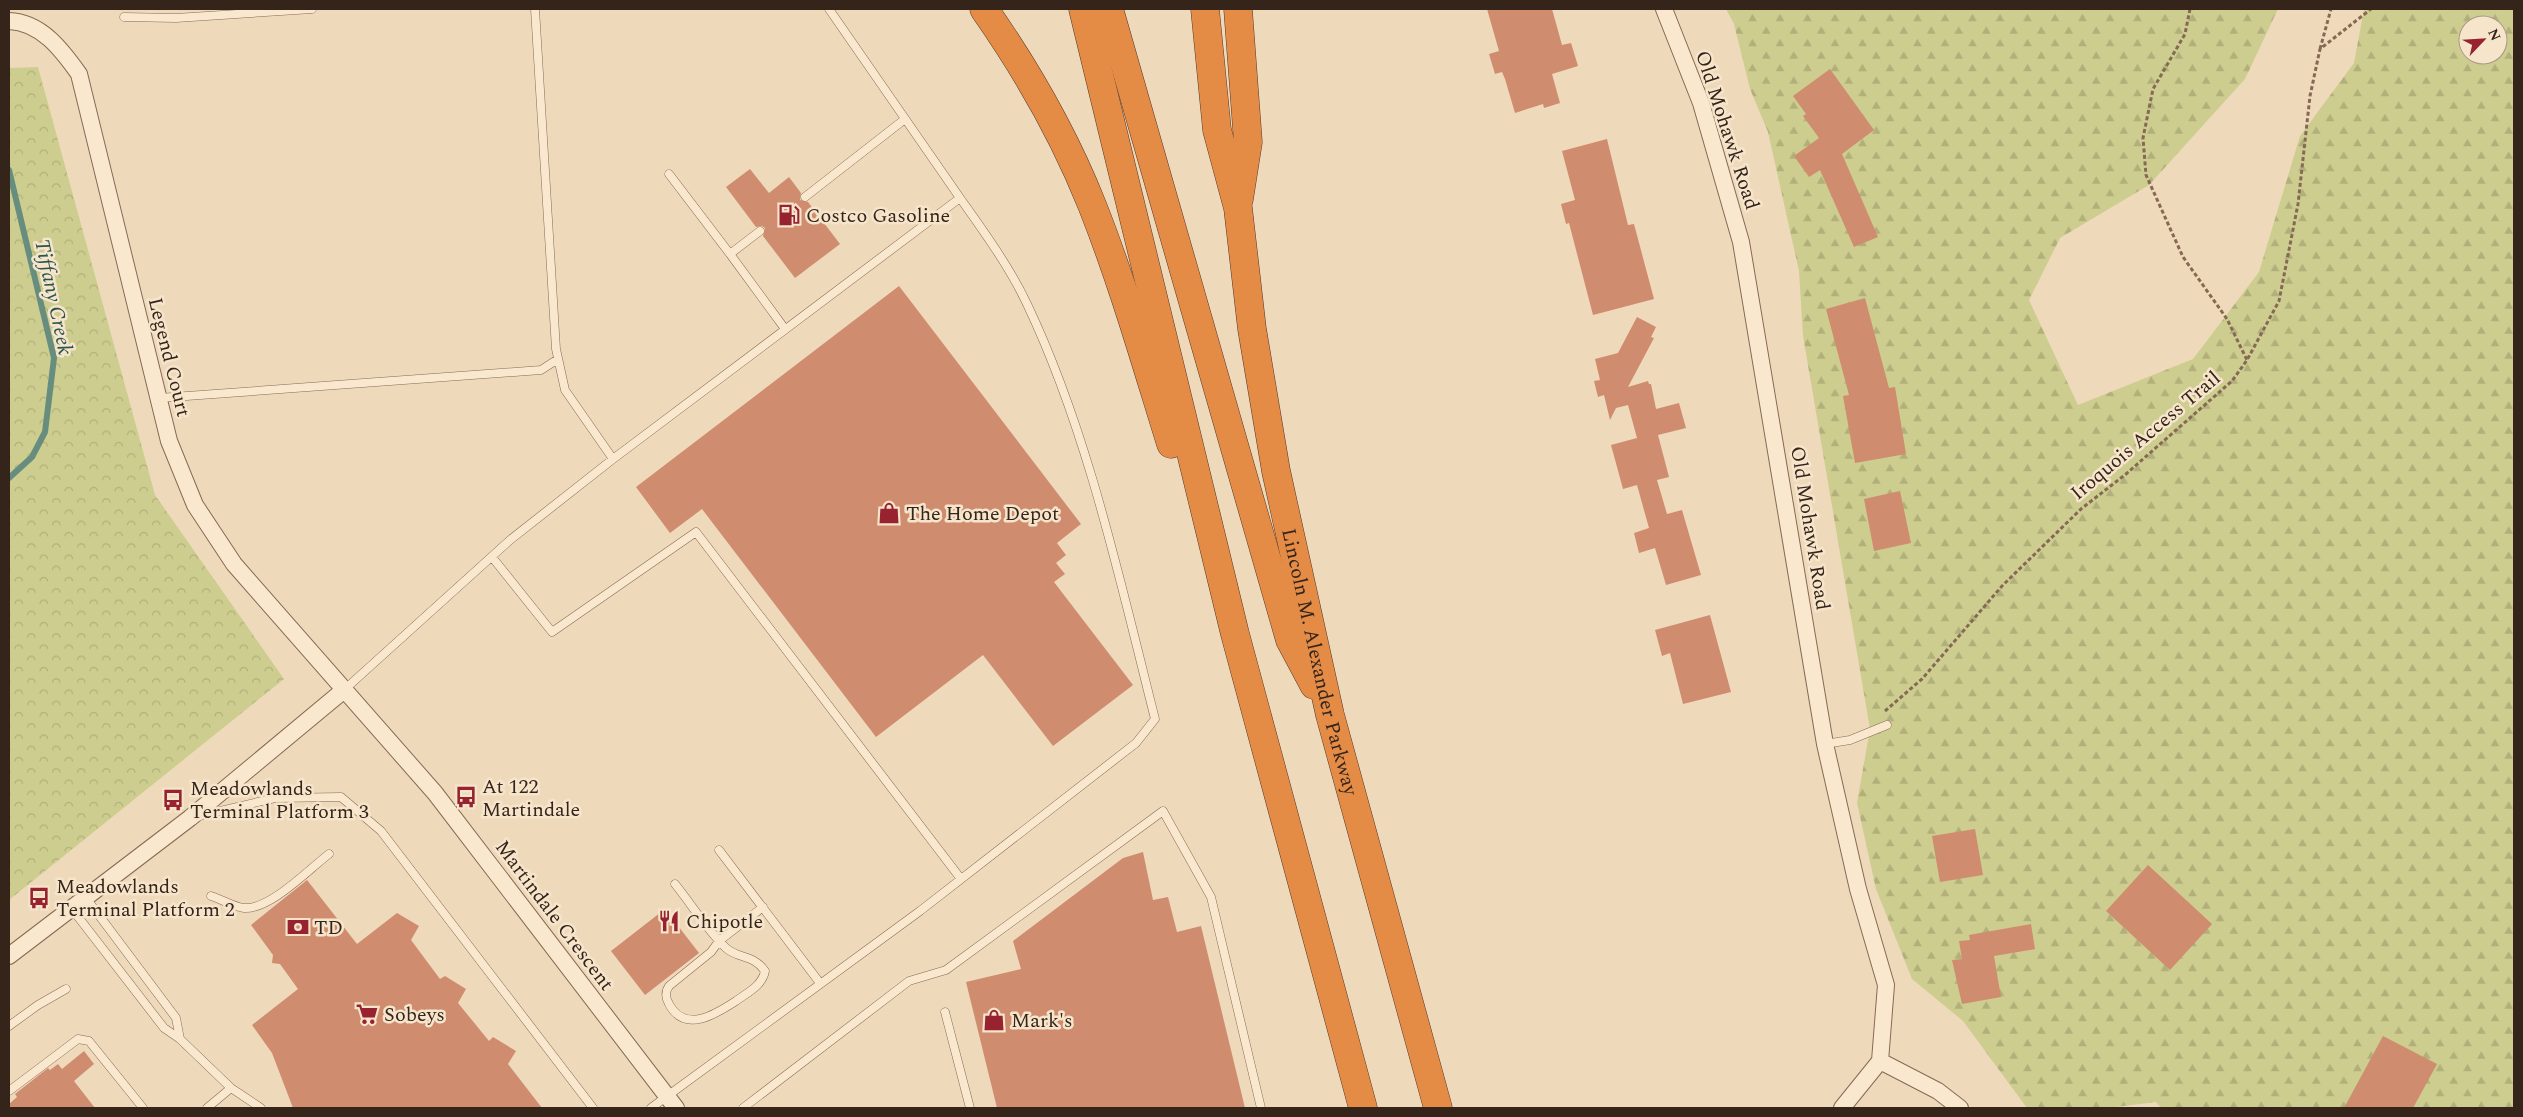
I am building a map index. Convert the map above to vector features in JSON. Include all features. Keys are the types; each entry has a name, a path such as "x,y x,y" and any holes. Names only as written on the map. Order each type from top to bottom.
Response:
{"highway":[{"path":"984,9 1009,45 1055,127 1092,204 1136,326 1254,709"},
{"path":"1083,9 1254,709 1363,1108"},
{"path":"1109,9 1290,640 1330,715"},
{"path":"1205,9 1217,130 1238,208"},
{"path":"1238,9 1248,142 1238,208"},
{"name":"Lincoln M. Alexander Parkway","path":"1238,208 1252,329 1276,470 1330,715 1438,1108"}],"street":[{"name":"Old Mohawk Road","path":"1664,9 1701,103 1742,242 1825,744 1858,889 1886,985 1880,1061"},
{"name":"Legend Court","path":"9,21 19,21 58,44 79,74 169,442 195,505 234,564 344,690"},
{"path":"9,956 190,818 344,690"},
{"name":"Martindale Crescent","path":"344,690 435,793 671,1102"},
{"path":"1842,1108 1880,1061 1938,1091 1960,1108"}],"lane":[{"path":"124,17 176,18 312,9"},
{"path":"535,9 558,359 565,390 613,459"},
{"path":"652,1108 671,1102 820,983 961,879 1136,743 1155,719 1106,529 1046,347 1026,302 996,249 829,9"},
{"path":"804,197 905,119"},
{"path":"669,174 785,329"},
{"path":"344,690 510,540 613,459 960,198"},
{"path":"730,254 760,231"},
{"path":"159,398 541,370 558,359"},
{"path":"492,557 552,632 696,532 961,879"},
{"path":"1825,744 1850,740 1887,725"},
{"path":"190,818 275,798 341,797 381,831 593,1108"},
{"path":"743,1108 909,981 946,970 1162,811 1211,896 1261,1108"},
{"path":"719,850 820,983"},
{"path":"211,896 244,908 259,905 272,899 329,854"},
{"path":"675,884 719,941 736,954 750,958 765,971 763,978 757,986 707,1019 697,1020 683,1017 673,1011 666,998 666,991 711,952 719,941 763,907"},
{"path":"86,898 176,1018 180,1039"},
{"path":"72,909 164,1028 180,1039 231,1088 261,1108"},
{"path":"9,1026 38,1005 66,990"},
{"path":"945,1012 970,1108"},
{"path":"9,1091 78,1039 89,1041 143,1108"},
{"path":"207,1108 231,1088"}],"path":[{"path":"2190,9 2185,34 2153,89 2142,138 2146,176 2183,257 2227,319 2248,360"},
{"name":"Iroquois Access Trail","path":"1887,725 1885,709 1922,679 2002,586 2081,509 2126,474 2232,382 2248,360 2279,301 2298,204 2310,96 2331,9"},
{"path":"2320,50 2372,9"}],"green space":[{"path":"1726,9 2278,9 2245,79 2149,185 2060,238 2029,300 2078,405 2193,359 2259,272 2300,136 2354,63 2364,9 2514,9 2514,1108 2161,1108 2156,1102 2108,1108 2027,1108 1963,1021 1912,979 1876,889 1857,803 1870,729 1803,336 1799,271 1768,132 1750,89 1734,24"},
{"path":"38,67 155,495 284,679 9,900 9,68"}],"building":[{"path":"1487,9 1552,9 1562,45 1571,43 1578,66 1552,74 1560,103 1544,108 1543,104 1515,113 1502,72 1495,74 1489,54 1499,51"},
{"path":"1830,69 1874,130 1842,154 1878,237 1854,247 1820,170 1809,177 1794,156 1819,138 1803,116 1806,114 1793,96"},
{"path":"1607,139 1628,225 1634,224 1654,299 1593,315 1569,223 1566,224 1561,204 1575,200 1562,151"},
{"path":"750,169 769,193 789,177 801,193 800,200 808,202 840,244 795,278 763,236 765,228 762,226 756,227 726,187"},
{"name":"The Home Depot","path":"899,286 1081,524 1057,543 1066,555 1056,563 1065,574 1054,582 1133,685 1053,746 983,655 876,737 702,509 670,533 636,487"},
{"path":"1865,298 1889,388 1895,387 1906,454 1855,463 1843,396 1849,395 1826,309"},
{"path":"1637,317 1656,327 1651,337 1654,338 1628,387 1648,381 1651,384 1656,409 1679,403 1686,428 1658,435 1669,477 1657,480 1667,514 1682,510 1701,575 1666,585 1655,548 1639,553 1634,533 1649,528 1637,485 1623,489 1611,445 1637,438 1628,405 1616,408 1610,420 1604,395 1598,397 1594,381 1600,380 1595,359 1618,353"},
{"path":"1900,491 1911,543 1874,551 1864,499"},
{"path":"1710,615 1731,692 1683,704 1670,653 1662,656 1655,630"},
{"path":"1975,829 1983,875 1940,882 1932,836"},
{"path":"1143,852 1153,900 1168,897 1177,932 1201,926 1245,1108 997,1108 966,982 1021,969 1013,941 1123,858"},
{"path":"2148,865 2212,924 2170,970 2106,911"},
{"name":"Sobeys","path":"307,880 357,944 397,913 419,926 411,940 440,979 445,976 466,989 458,1003 489,1041 493,1037 516,1051 508,1064 542,1108 293,1108 272,1053 252,1025 298,989 280,964 272,963 273,955 251,925"},
{"path":"665,909 699,953 645,995 611,951"},
{"path":"2031,924 2035,949 1994,956 2001,997 1962,1004 1952,960 1962,959 1959,941 1970,940 1969,935"},
{"path":"2383,1036 2437,1064 2413,1108 2344,1108"},
{"path":"84,1051 94,1064 74,1081 95,1108 9,1108 9,1104 17,1097 15,1094 48,1068 50,1070 58,1064 62,1069"}],"waterway":[{"name":"Tiffany Creek","path":"9,170 54,358 45,432 32,457 9,478"}],"place":[{"name":"Costco Gasoline","path":"789,215"},
{"name":"The Home Depot","path":"889,513"},
{"name":"At 122 Martindale","path":"466,797"},
{"name":"Meadowlands Terminal Platform 3","path":"173,800"},
{"name":"Meadowlands Terminal Platform 2","path":"39,898"},
{"name":"Chipotle","path":"669,921"},
{"name":"TD","path":"298,927"},
{"name":"Sobeys","path":"367,1014"},
{"name":"Mark's","path":"994,1020"}]}
